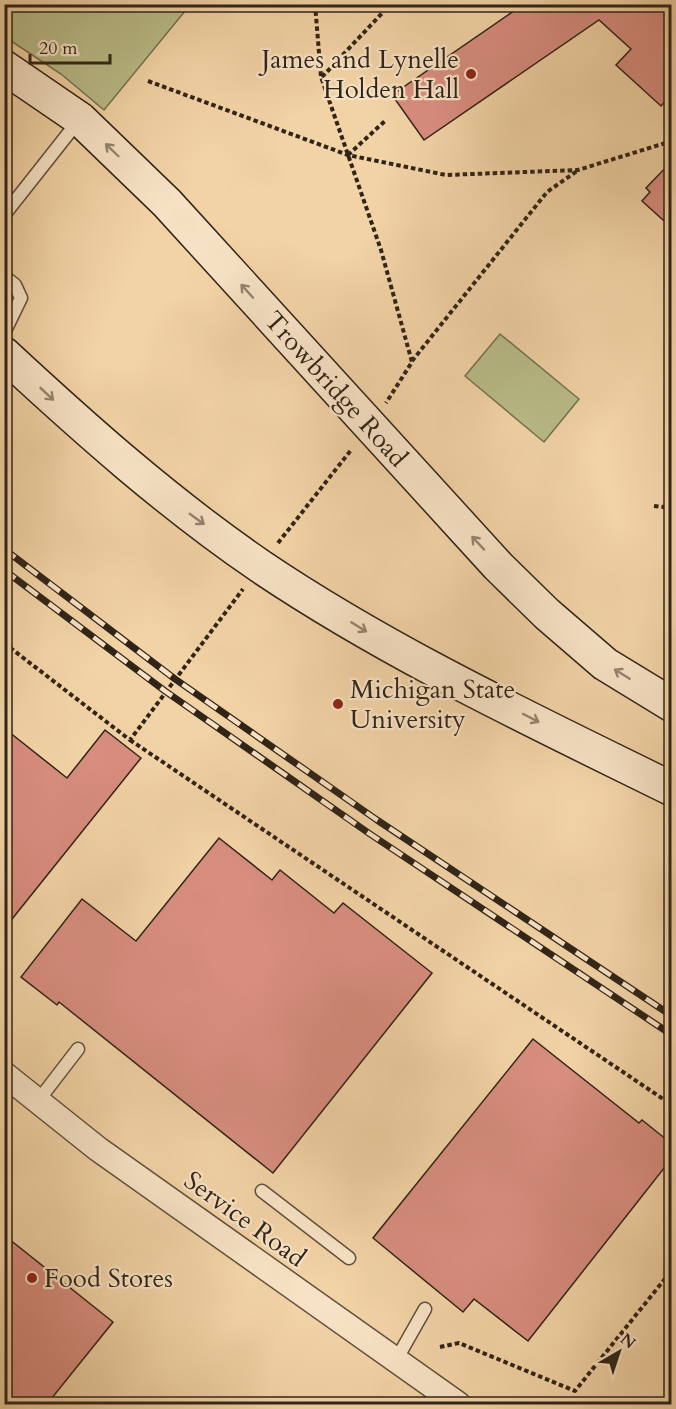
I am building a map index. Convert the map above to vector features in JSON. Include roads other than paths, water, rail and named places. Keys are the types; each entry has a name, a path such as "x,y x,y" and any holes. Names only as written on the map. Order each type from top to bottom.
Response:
{"street":[{"name":"Trowbridge Road","path":"4,67 80,119 167,202 370,426 547,614 605,664 672,705"},
{"path":"4,354 86,430 146,481 260,566 387,644 672,789"},
{"name":"Service Road","path":"4,1074 98,1149 395,1362 458,1404"}],"lane":[{"path":"4,215 80,119"},
{"path":"4,276 15,285 21,298 4,333"},
{"path":"38,1101 78,1049"},
{"path":"262,1191 349,1257"},
{"path":"395,1362 424,1309"}],"railway":[{"path":"4,549 175,679 377,820 672,1016"},
{"path":"4,570 165,691 370,834 672,1035"}],"place":[{"name":"James and Lynelle Holden Hall","path":"471,74"},
{"name":"Michigan State University","path":"338,704"},
{"name":"Food Stores","path":"32,1278"}]}
